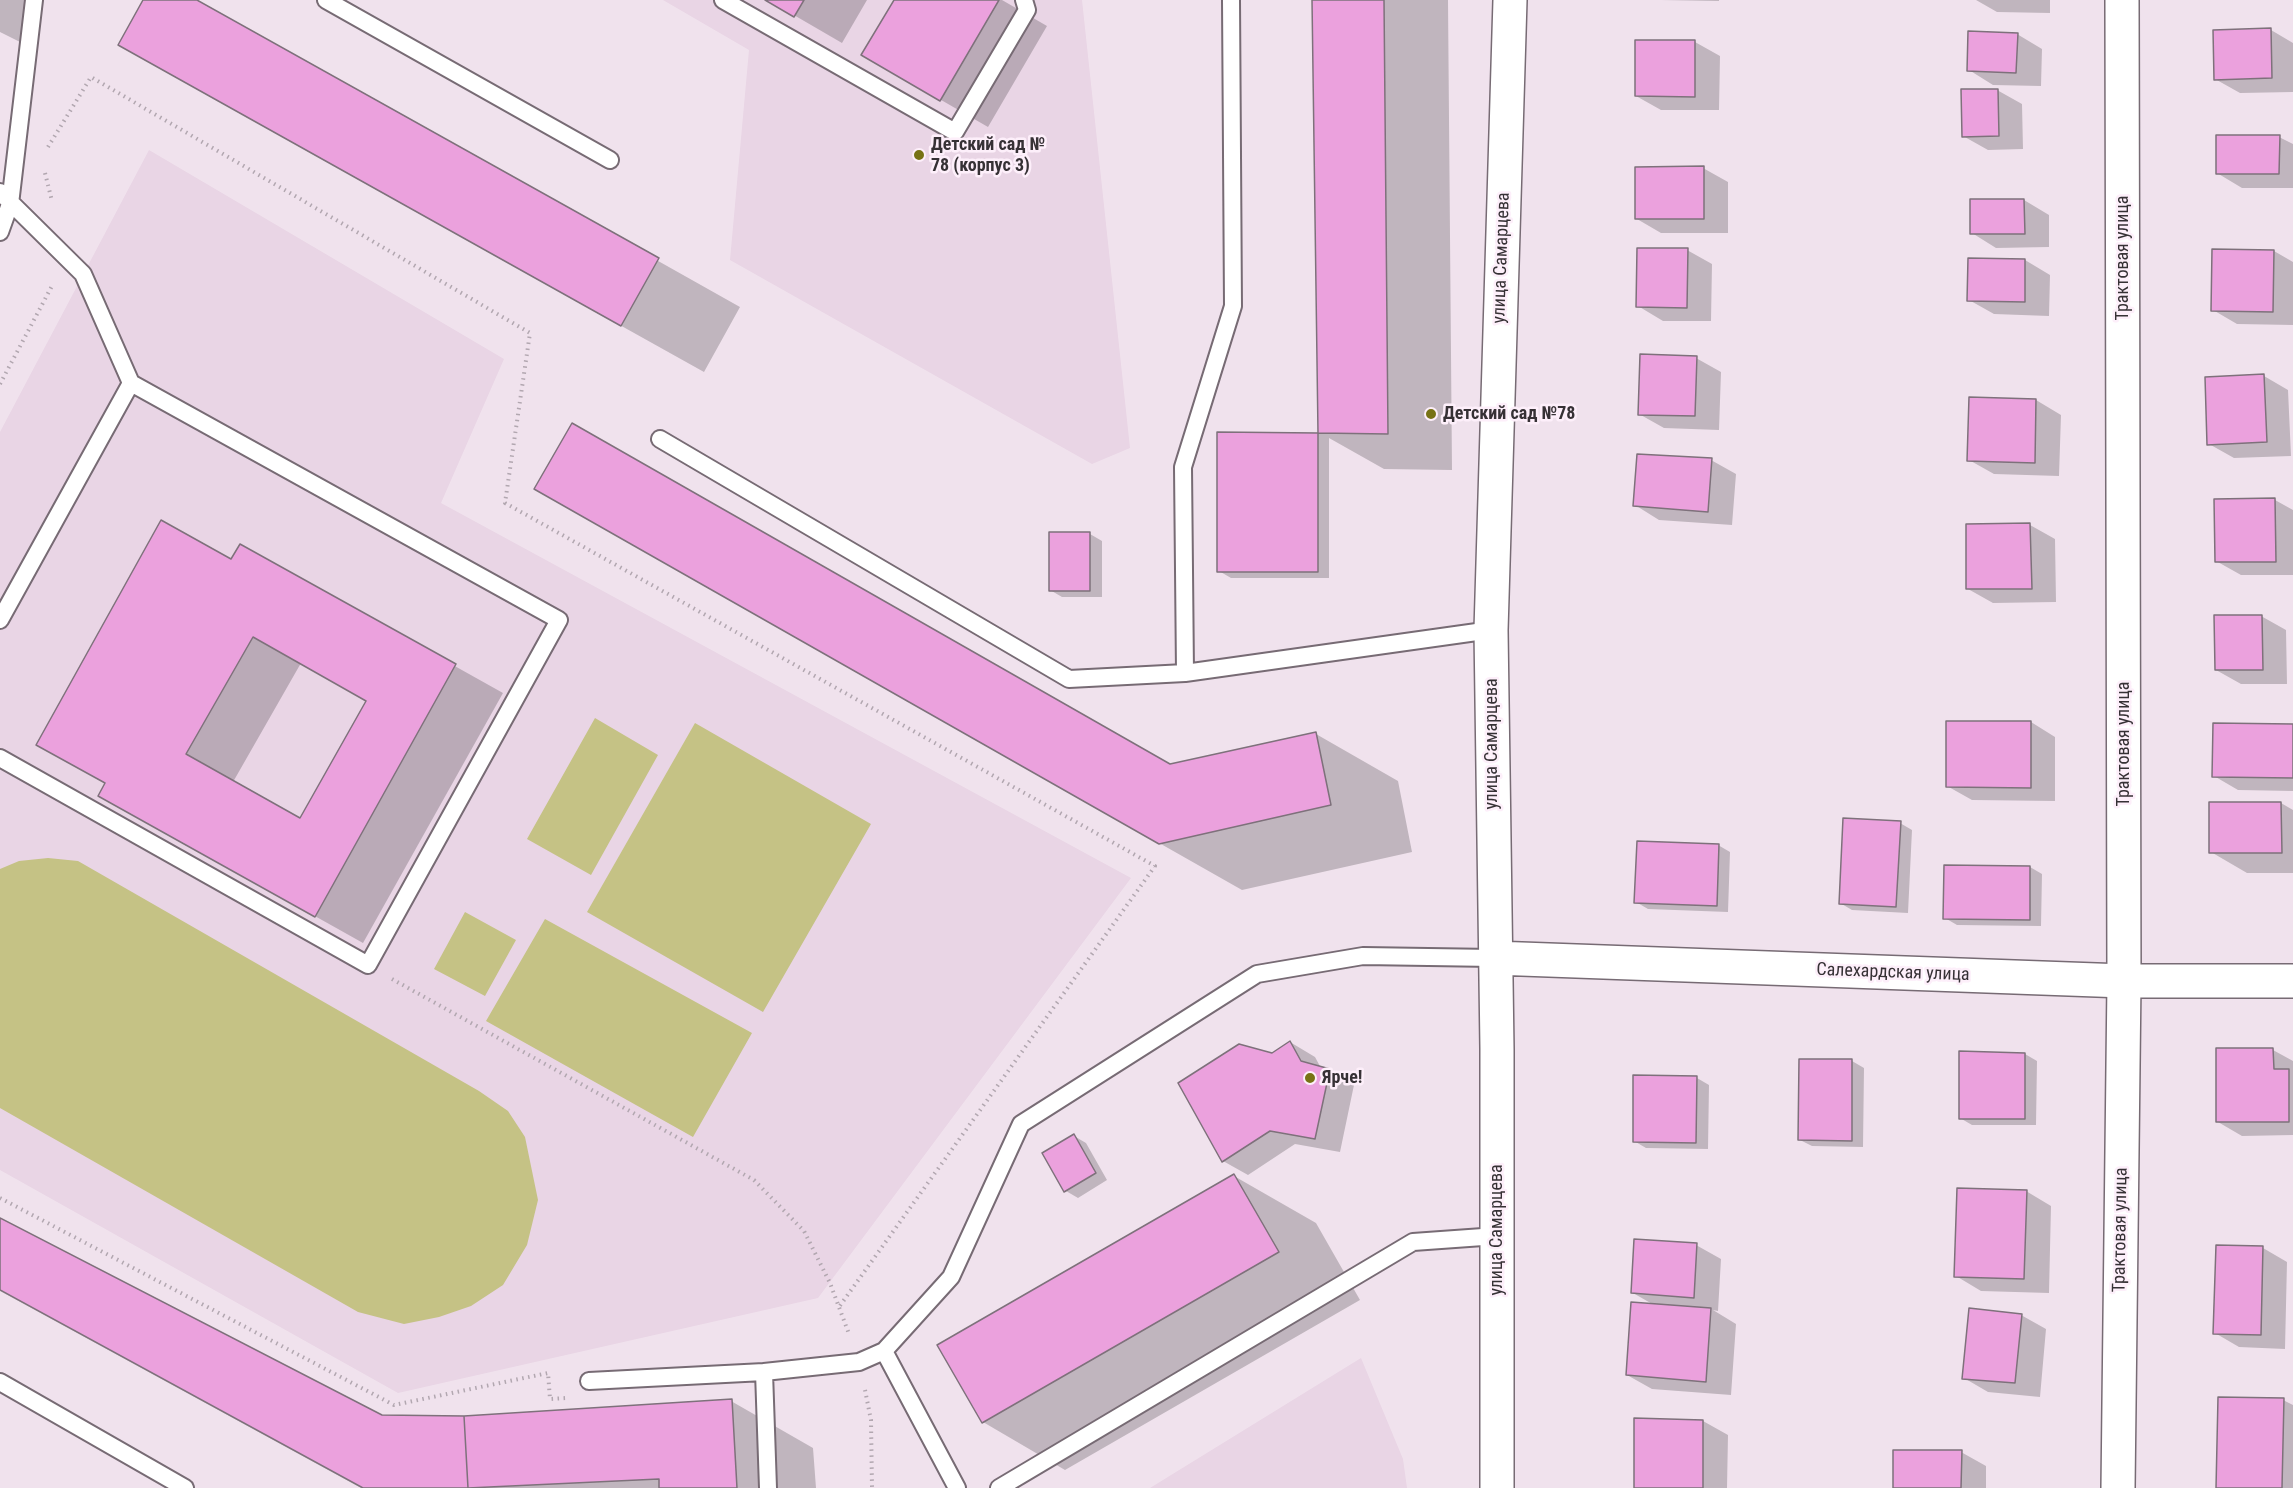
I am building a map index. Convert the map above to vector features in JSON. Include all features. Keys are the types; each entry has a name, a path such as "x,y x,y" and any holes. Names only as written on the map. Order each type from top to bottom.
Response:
{"street":[{"name":"улица Самарцева","path":"1497,1488 1491,630 1510,0"},
{"name":"Трактовая улица","path":"2118,1488 2124,981 2122,0"},
{"name":"Салехардская улица","path":"1494,958 2124,981 2293,981"}],"lane":[{"path":"0,232 34,0"},
{"path":"326,0 610,160"},
{"path":"723,0 955,132 1027,10 1024,0"},
{"path":"1185,673 1183,467 1233,306 1231,0"},
{"path":"0,758 368,965 559,620 130,383 83,274 5,198"},
{"path":"0,620 130,383"},
{"path":"660,439 1069,679 1185,673 1491,630"},
{"path":"589,1381 764,1372 859,1362 884,1351 951,1277 1021,1124 1257,974 1364,956 1494,958"},
{"path":"999,1488 1413,1242 1497,1236"},
{"path":"884,1351 957,1488"},
{"path":"764,1372 768,1488"},
{"path":"0,1382 185,1488"}],"path":[{"path":"48,148 91,77 530,333 505,503 1155,866 839,1307"},
{"path":"44,169 52,203"},
{"path":"0,384 67,258"},
{"path":"368,965 754,1180 804,1231 839,1307 859,1362 871,1420 872,1488"},
{"path":"0,1198 394,1405 548,1373 550,1399 574,1398"}],"shaded area":[{"name":"Детский сад № 78 (корпус 3)","path":"663,0 1082,0 1130,448 1092,464 730,260 749,50"},
{"path":"149,150 504,359 441,503 1131,878 818,1298 398,1393 0,1170 0,432"},
{"path":"595,718 658,755 591,875 527,839"},
{"path":"695,723 871,824 763,1012 587,912"},
{"path":"48,858 78,861 479,1091 508,1111 525,1137 538,1200 527,1245 503,1285 471,1306 439,1317 404,1324 358,1312 0,1108 0,869 19,861"},
{"path":"465,912 516,940 485,996 434,969"},
{"path":"545,919 752,1033 693,1137 486,1021"},
{"path":"1361,1358 1403,1459 1407,1488 1150,1488"}],"building":[{"path":"143,0 197,0 659,258 621,326 118,45"},
{"path":"765,0 804,0 794,17"},
{"path":"894,0 999,0 940,101 861,55"},
{"path":"1312,0 1384,0 1388,434 1318,433"},
{"path":"2271,28 2272,78 2214,80 2213,30"},
{"path":"1968,31 2018,33 2016,73 1967,71"},
{"path":"1635,40 1695,40 1695,97 1635,96"},
{"path":"1961,89 1998,89 1999,136 1962,137"},
{"path":"2216,135 2280,135 2279,174 2216,174"},
{"path":"1704,166 1704,219 1635,219 1635,167"},
{"path":"1970,199 2024,199 2025,234 1970,234"},
{"path":"1637,248 1688,248 1687,308 1636,307"},
{"path":"2212,249 2274,250 2273,312 2211,311"},
{"path":"1968,258 2025,259 2025,302 1967,301"},
{"path":"1640,354 1697,356 1695,416 1638,415"},
{"path":"2264,374 2267,442 2207,445 2205,377"},
{"path":"1969,397 2036,399 2035,463 1967,461"},
{"path":"572,423 1170,764 1316,732 1331,805 1159,844 534,489"},
{"path":"1217,432 1318,433 1318,572 1217,572"},
{"path":"1637,454 1712,458 1708,512 1633,506"},
{"path":"2275,498 2276,562 2215,562 2214,499"},
{"path":"161,520 231,559 240,544 456,664 315,917 98,796 105,783 36,745","holes":["253,637 366,701 300,818 186,754"]},
{"path":"2030,523 2032,589 1966,589 1966,524"},
{"path":"1049,532 1090,532 1090,591 1049,591"},
{"path":"2214,615 2262,615 2263,670 2215,670"},
{"path":"1946,721 2031,721 2031,788 1946,787"},
{"path":"2213,723 2293,724 2293,778 2212,777"},
{"path":"2209,802 2281,802 2282,853 2209,853"},
{"path":"1843,818 1901,821 1896,907 1839,904"},
{"path":"1637,841 1719,844 1717,906 1634,903"},
{"path":"1944,865 2030,866 2030,920 1943,919"},
{"path":"1290,1041 1301,1061 1330,1069 1315,1139 1270,1131 1222,1162 1178,1083 1239,1044 1272,1053"},
{"path":"2216,1048 2273,1048 2274,1069 2289,1069 2289,1122 2216,1122"},
{"path":"1959,1051 2025,1053 2025,1119 1959,1119"},
{"path":"1799,1059 1852,1059 1852,1141 1798,1140"},
{"path":"1633,1075 1697,1076 1696,1143 1633,1142"},
{"path":"1074,1134 1096,1173 1064,1192 1042,1153"},
{"path":"1234,1174 1279,1252 982,1423 937,1345"},
{"path":"1957,1188 2027,1190 2024,1279 1954,1277"},
{"path":"0,1218 382,1415 464,1416 468,1488 363,1488 0,1290"},
{"path":"1634,1239 1697,1243 1694,1298 1631,1293"},
{"path":"2216,1245 2263,1246 2261,1335 2213,1334"},
{"path":"1631,1302 1711,1308 1706,1382 1626,1375"},
{"path":"1969,1308 2022,1314 2015,1383 1962,1379"},
{"path":"2218,1397 2284,1398 2282,1488 2216,1488"},
{"path":"732,1399 737,1488 659,1488 659,1479 468,1488 464,1416"},
{"path":"1634,1418 1703,1420 1703,1488 1634,1488"},
{"path":"1893,1450 1962,1450 1961,1488 1893,1488"}],"place":[{"name":"Детский сад № 78 (корпус 3)","path":"919,155"},
{"name":"Детский сад №78","path":"1431,414"},
{"name":"Ярче!","path":"1310,1078"}]}
